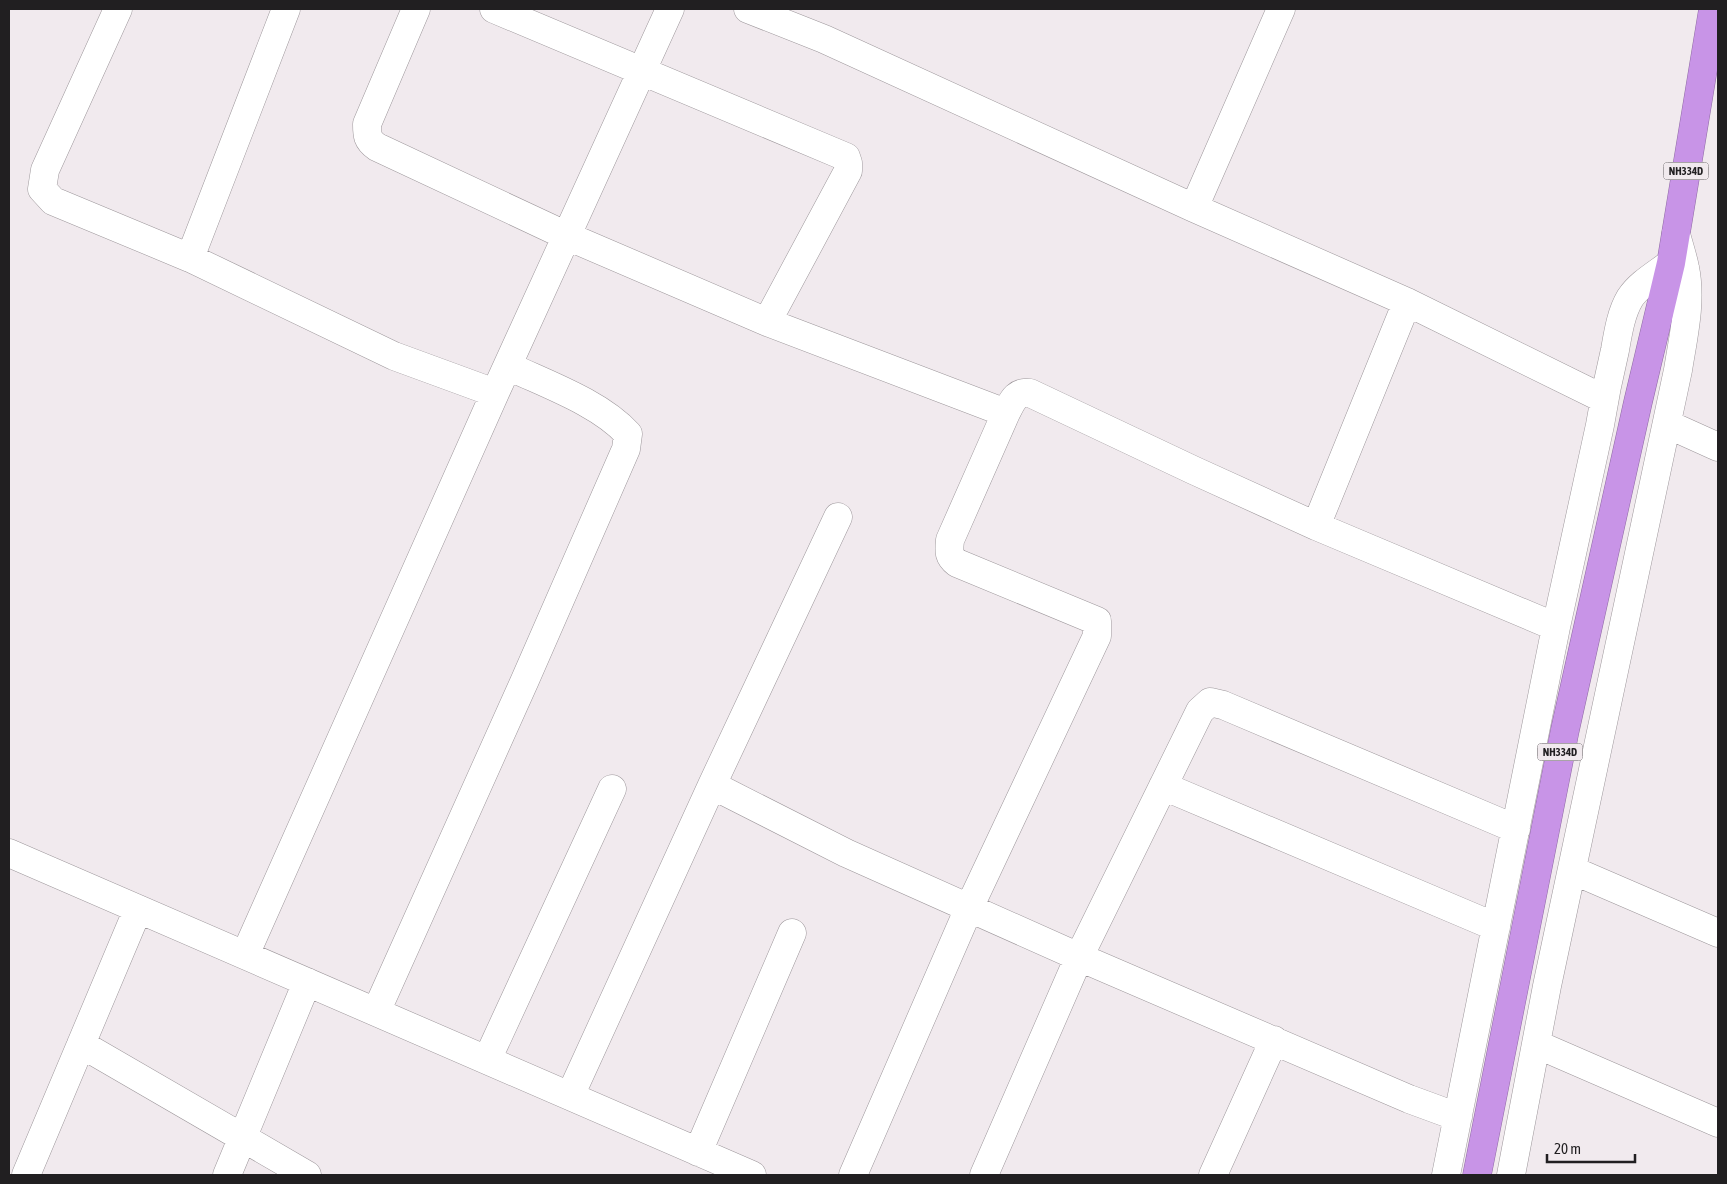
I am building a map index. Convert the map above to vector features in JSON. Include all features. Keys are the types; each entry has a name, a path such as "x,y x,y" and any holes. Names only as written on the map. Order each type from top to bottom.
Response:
{"highway":[{"name":"NH334D","path":"1477,1175 1565,730 1671,263 1713,9"}],"street":[{"path":"118,9 45,170 42,189 53,201 190,258 394,356 495,393"},
{"path":"190,258 286,9"},
{"path":"416,9 368,124 367,136 377,147 567,236 767,322 1006,413"},
{"path":"494,9 846,157 848,171 767,322"},
{"path":"245,955 495,393 670,9"},
{"path":"748,9 824,39 1194,208 1407,302 1604,399"},
{"path":"1194,208 1281,9"},
{"path":"1511,1175 1572,870 1678,370 1686,309 1686,270 1676,234"},
{"path":"1446,1175 1556,627 1621,322 1630,299 1642,285 1671,263"},
{"path":"1316,526 1407,302"},
{"path":"376,1012 626,449 628,434 619,423 600,410 508,366"},
{"path":"853,1175 969,908 1097,636 1097,620 957,563 952,559 949,552 950,540 1006,413 1016,395 1023,392 1030,393 1316,526 1556,627"},
{"path":"1667,424 1718,446"},
{"path":"570,1096 712,785 838,517"},
{"path":"984,1175 1079,956 1200,711 1210,702 1223,705 1516,829"},
{"path":"712,785 846,853 969,908 1409,1098 1458,1117"},
{"path":"1163,786 1496,927"},
{"path":"486,1060 612,789"},
{"path":"9,853 752,1175"},
{"path":"1572,870 1718,933"},
{"path":"26,1175 138,909"},
{"path":"698,1152 792,933"},
{"path":"227,1175 307,982"},
{"path":"1212,1175 1274,1040"},
{"path":"81,1044 307,1175"},
{"path":"1536,1044 1718,1123"}]}
